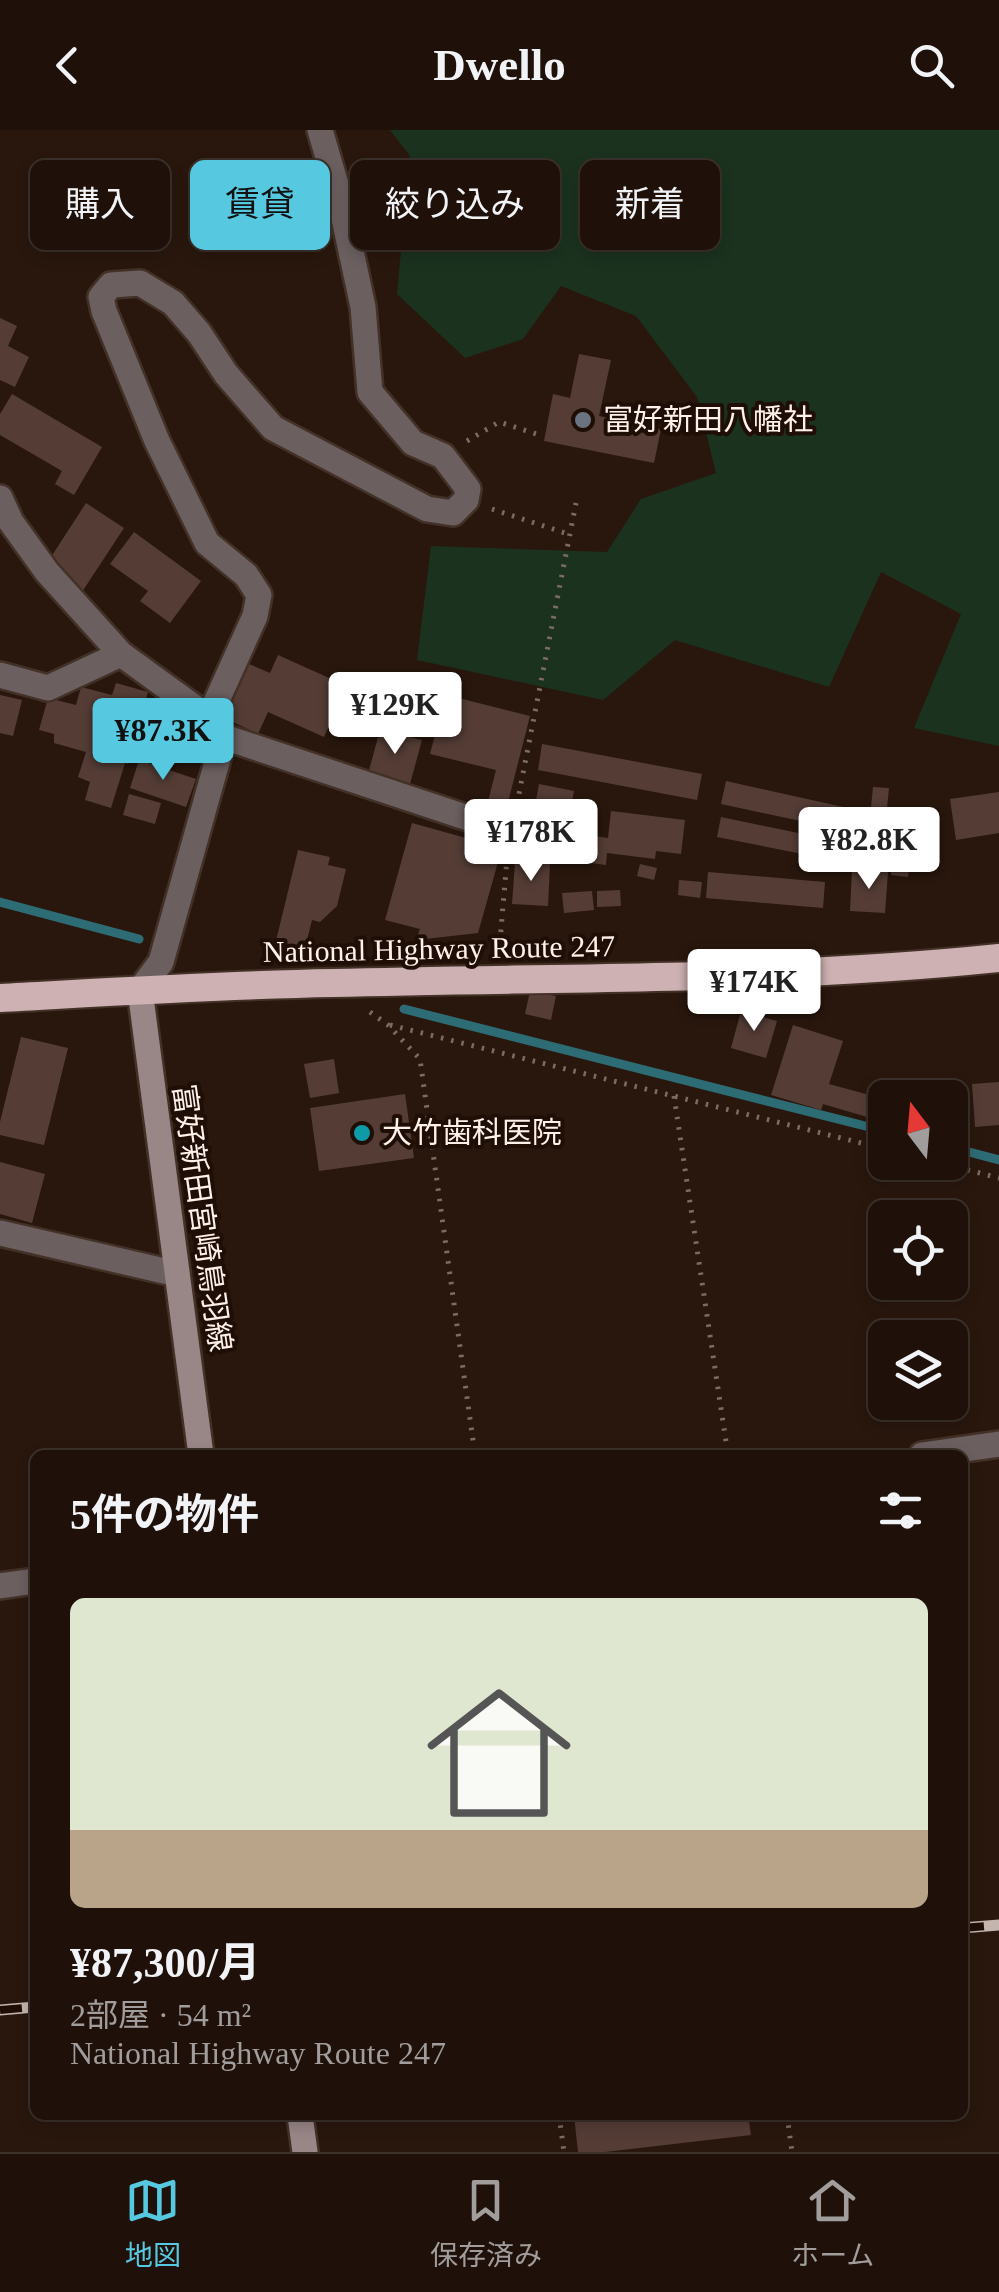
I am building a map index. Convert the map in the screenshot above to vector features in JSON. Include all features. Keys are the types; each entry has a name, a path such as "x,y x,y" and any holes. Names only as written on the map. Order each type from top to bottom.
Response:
{"highway":[{"name":"National Highway Route 247","path":"0,998 332,983 912,967 999,958"}],"main road":[{"name":"富好新田宮崎鳥羽線","path":"140,990 200,1450"},
{"path":"301,2120 305,2152"}],"street":[{"path":"140,990 161,962 217,728 259,595 246,574 207,543 157,441 101,297 111,286 140,283 173,303 273,428 427,509 453,512 466,500 468,488 443,456 413,443 370,392 364,306 320,130"},
{"path":"0,498 11,522 47,572 121,654 217,728 510,832"},
{"path":"0,675 48,688 121,654"},
{"path":"0,1234 176,1274"},
{"path":"957,1450 999,1444"},
{"path":"0,1586 30,1582"}],"path":[{"path":"443,456 499,422 536,434"},
{"path":"466,500 571,536"},
{"path":"498,980 499,917 510,832 576,503"},
{"path":"332,983 388,1025 420,1060 474,1450"},
{"path":"388,1025 868,1146"},
{"path":"674,1096 727,1450"},
{"path":"968,1170 999,1178"},
{"path":"560,2120 564,2152"},
{"path":"788,2120 792,2152"}],"green space":[{"path":"390,130 999,130 999,746 914,728 961,614 881,572 829,687 675,640 603,700 417,660 431,546 607,552 641,499 716,473 697,397 636,316 561,286 523,339 465,358 397,294 401,250 560,250 560,160 410,160"}],"building":[{"path":"0,318 17,326 8,346 29,357 15,387 0,380"},
{"name":"富好新田八幡社","path":"579,354 611,360 599,416 661,429 654,463 544,441 553,394 570,398"},
{"path":"12,394 102,447 74,495 55,484 62,471 0,435 0,414"},
{"path":"86,503 124,528 80,595 51,557"},
{"path":"134,532 201,581 170,623 140,601 148,591 110,564"},
{"path":"278,655 347,686 324,737 268,712 258,734 224,718 249,664 270,673"},
{"path":"116,683 148,692 111,808 85,800 90,782 78,777 86,752 54,743 54,734 39,730 48,698 76,705 81,687 112,695"},
{"path":"399,683 530,716 504,818 485,813 496,770 430,754 436,731 390,720"},
{"path":"0,695 22,700 13,736 0,733"},
{"path":"380,730 422,740 410,784 368,774"},
{"path":"542,744 702,774 697,800 538,770"},
{"path":"139,760 196,779 186,807 130,788"},
{"path":"726,781 857,810 852,832 721,804"},
{"path":"539,784 574,791 561,861 526,855"},
{"path":"873,787 889,788 885,829 924,833 921,871 909,869 908,877 891,875 892,868 858,864 862,827 869,827"},
{"path":"999,792 999,833 956,840 950,799"},
{"path":"129,794 161,803 155,824 123,815"},
{"path":"611,811 685,820 681,854 656,851 655,859 607,853 606,865 568,860 572,833 608,838"},
{"path":"721,817 837,841 833,860 717,837"},
{"path":"412,823 502,848 478,933 416,940 420,929 385,920"},
{"path":"298,850 330,857 328,865 346,869 337,906 320,922 312,920 304,952 275,945"},
{"path":"515,862 550,864 548,906 512,904"},
{"path":"640,864 657,868 654,880 637,876"},
{"path":"852,871 888,872 885,913 850,911"},
{"path":"708,872 825,882 823,908 706,898"},
{"path":"679,880 702,882 700,898 678,895"},
{"path":"620,890 621,906 597,907 597,891"},
{"path":"592,891 594,910 564,913 562,893"},
{"path":"530,991 556,996 551,1020 525,1014"},
{"path":"741,1011 777,1021 766,1058 731,1048"},
{"path":"793,1025 843,1041 829,1084 868,1095 868,1114 867,1117 823,1104 821,1110 771,1095"},
{"path":"21,1037 68,1048 44,1145 0,1135"},
{"path":"334,1059 339,1093 310,1098 304,1064"},
{"path":"999,1082 999,1125 975,1127 972,1084"},
{"name":"大竹歯科医院","path":"405,1094 414,1158 319,1171 310,1108"},
{"path":"0,1162 45,1174 32,1223 0,1214"},
{"path":"575,2120 749,2120 751,2135 605,2152 578,2152"}],"waterway":[{"path":"0,902 139,939"},
{"path":"404,1009 868,1127"},
{"path":"968,1152 999,1160"}],"railway":[{"path":"968,1928 999,1925"},
{"path":"0,2010 30,2007"}],"place":[{"name":"富好新田八幡社","path":"583,420"},
{"name":"大竹歯科医院","path":"362,1133"}]}
